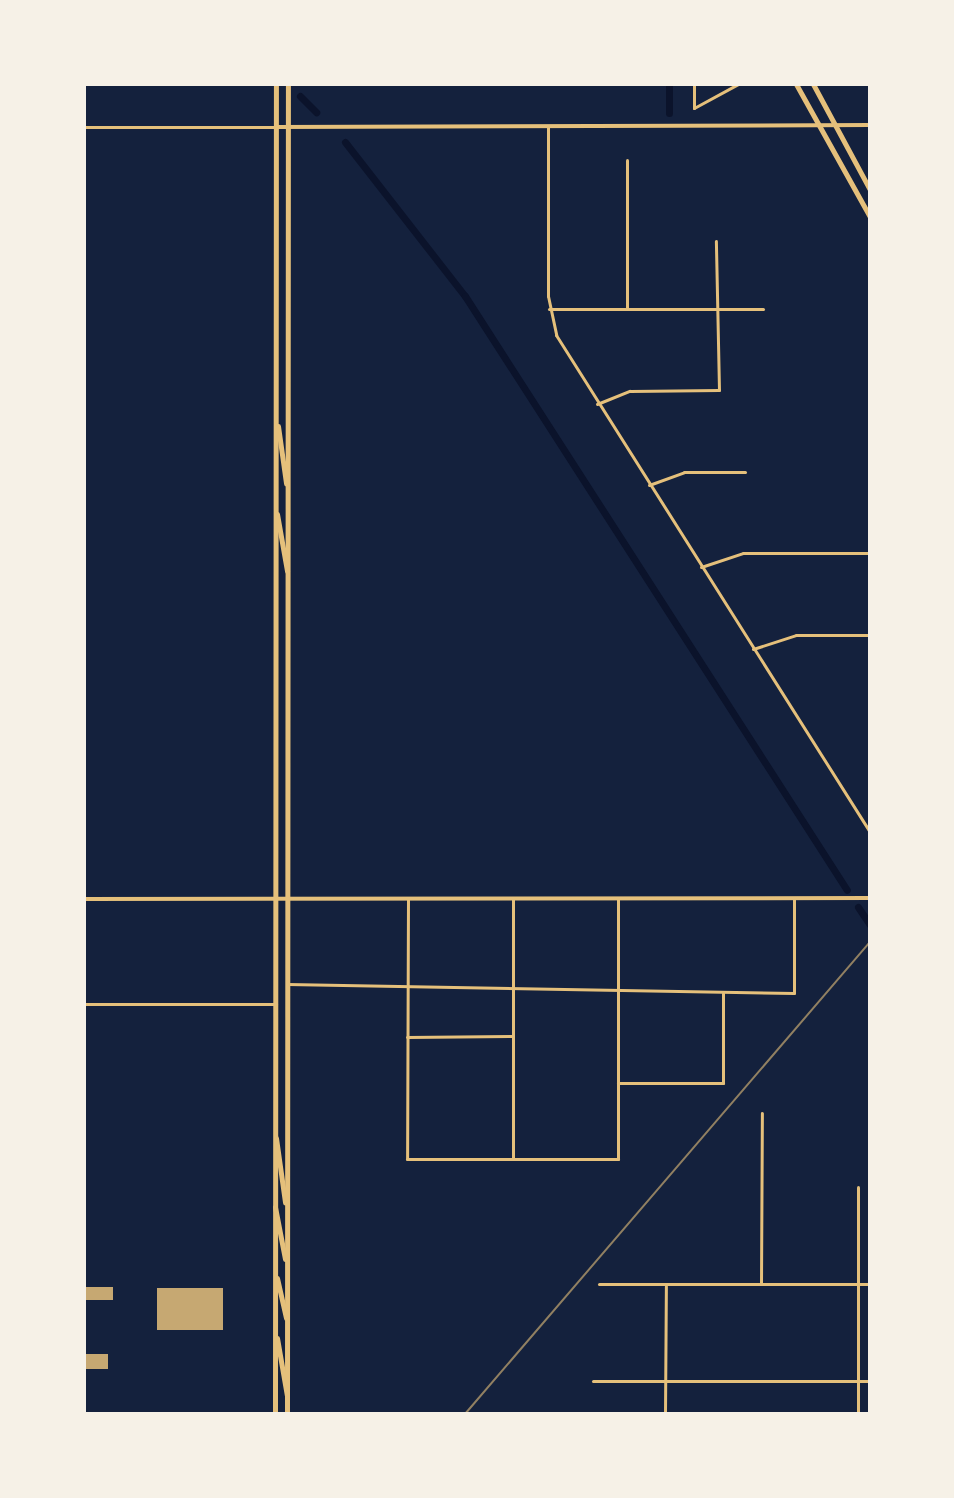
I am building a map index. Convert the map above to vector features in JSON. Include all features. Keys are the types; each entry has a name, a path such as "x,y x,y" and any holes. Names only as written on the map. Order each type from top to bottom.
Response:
{"main road":[{"path":"275,1412 276,84"},
{"path":"287,1414 288,84"},
{"path":"796,84 870,217"},
{"path":"813,84 870,190"},
{"path":"276,325 288,325"},
{"path":"276,422 288,488"},
{"path":"276,513 288,572"},
{"path":"276,701 287,702"},
{"path":"275,1138 287,1203"},
{"path":"275,1207 286,1260"},
{"path":"275,1273 287,1318"},
{"path":"275,1336 287,1396"}],"street":[{"path":"694,84 694,108 738,84"},
{"path":"84,127 870,125"},
{"path":"548,127 549,309 561,348 870,832"},
{"path":"627,160 627,309"},
{"path":"597,404 630,391 719,390 716,241"},
{"path":"549,309 763,309"},
{"path":"649,485 684,472 745,472"},
{"path":"701,567 743,553 870,553"},
{"path":"753,649 784,637 870,635"},
{"path":"408,899 407,1159 618,1159 618,898"},
{"path":"287,984 408,983 513,993 794,993 794,898"},
{"path":"84,899 870,898"},
{"path":"513,899 513,1159"},
{"path":"618,1083 723,1083 723,993"},
{"path":"84,1004 276,1004"},
{"path":"407,1037 513,1036"},
{"path":"761,1284 762,1113"},
{"path":"858,1187 858,1414"},
{"path":"599,1284 870,1284"},
{"path":"665,1414 666,1284"},
{"path":"593,1381 870,1381"}],"building":[{"path":"84,1287 113,1287 113,1300 84,1300"},
{"path":"157,1288 223,1288 223,1330 157,1330"},
{"path":"84,1354 108,1354 108,1369 84,1369"}],"waterway":[{"path":"669,84 669,113"},
{"path":"300,96 316,112"},
{"path":"345,142 465,296 847,890"},
{"path":"858,907 870,925"}],"railway":[{"path":"465,1414 870,942"}]}
